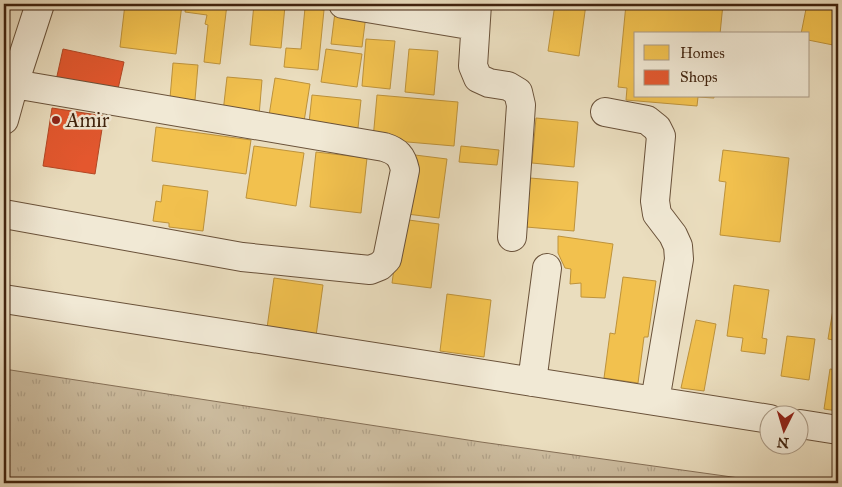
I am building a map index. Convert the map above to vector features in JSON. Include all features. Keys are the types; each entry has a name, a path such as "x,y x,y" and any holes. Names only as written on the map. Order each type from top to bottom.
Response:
{"street":[{"path":"4,120 40,4"},
{"path":"342,4 476,15 473,66 478,78 490,83 508,86 518,92 522,105 512,237"},
{"path":"4,214 242,257 370,270 380,266 387,259 405,170 403,160 394,150 384,146 14,84"},
{"path":"605,112 647,120 658,128 661,136 655,201 657,214 674,235 678,246 679,259 655,401"},
{"path":"532,382 547,268"},
{"path":"4,300 760,417"},
{"path":"810,426 838,430"}],"green space":[{"path":"4,369 481,442 775,483 4,483"}],"building: Homes":[{"path":"125,4 182,4 176,54 120,47"},
{"path":"186,4 227,4 220,64 204,62 208,25 205,24 207,15 185,12"},
{"path":"254,4 285,6 281,48 250,45"},
{"path":"555,4 586,4 579,56 548,51"},
{"path":"626,4 723,4 720,32 634,32 634,98 698,98 697,106 626,100 627,88 618,87"},
{"path":"807,4 838,8 838,46 810,40 810,32 801,32"},
{"path":"305,8 324,10 318,70 284,67 286,48 301,49"},
{"path":"335,12 366,15 362,47 331,44"},
{"path":"366,39 395,41 390,89 362,86"},
{"path":"326,49 362,54 357,87 321,82"},
{"path":"409,49 438,51 434,95 405,92"},
{"path":"173,63 198,65 195,100 170,98"},
{"path":"227,77 262,80 259,116 223,112"},
{"path":"275,78 310,84 303,128 268,122"},
{"path":"312,95 361,100 357,137 308,132"},
{"path":"377,95 458,102 454,146 373,139"},
{"path":"536,118 578,122 574,167 532,163"},
{"path":"156,127 251,140 246,174 152,161"},
{"path":"254,146 304,153 296,206 246,198"},
{"path":"461,146 499,150 497,165 459,162"},
{"path":"723,150 789,158 780,242 720,235 726,182 719,181"},
{"path":"316,152 367,158 361,213 310,207"},
{"path":"415,155 447,159 439,218 407,214"},
{"path":"530,178 578,182 574,231 526,227"},
{"path":"163,185 208,191 203,231 169,227 169,223 153,221 156,201 161,202"},
{"path":"401,219 439,224 431,288 392,283"},
{"path":"558,236 613,244 605,298 581,297 581,283 570,284 571,269 565,268 558,253"},
{"path":"623,277 656,281 648,337 644,337 638,383 604,378 610,333 615,334"},
{"path":"274,278 323,285 316,336 267,328"},
{"path":"838,280 838,341 828,339"},
{"path":"734,285 769,290 762,338 767,339 765,354 741,351 743,338 727,336"},
{"path":"447,294 491,300 484,357 440,351"},
{"path":"696,320 716,324 704,391 681,388"},
{"path":"787,336 815,339 809,380 781,376"},
{"path":"830,369 838,370 838,411 824,409"}],"building: Shops":[{"path":"63,49 124,62 116,98 55,85"},
{"path":"52,108 104,116 95,174 43,166"}],"place":[{"name":"Amir","path":"56,120"}]}
